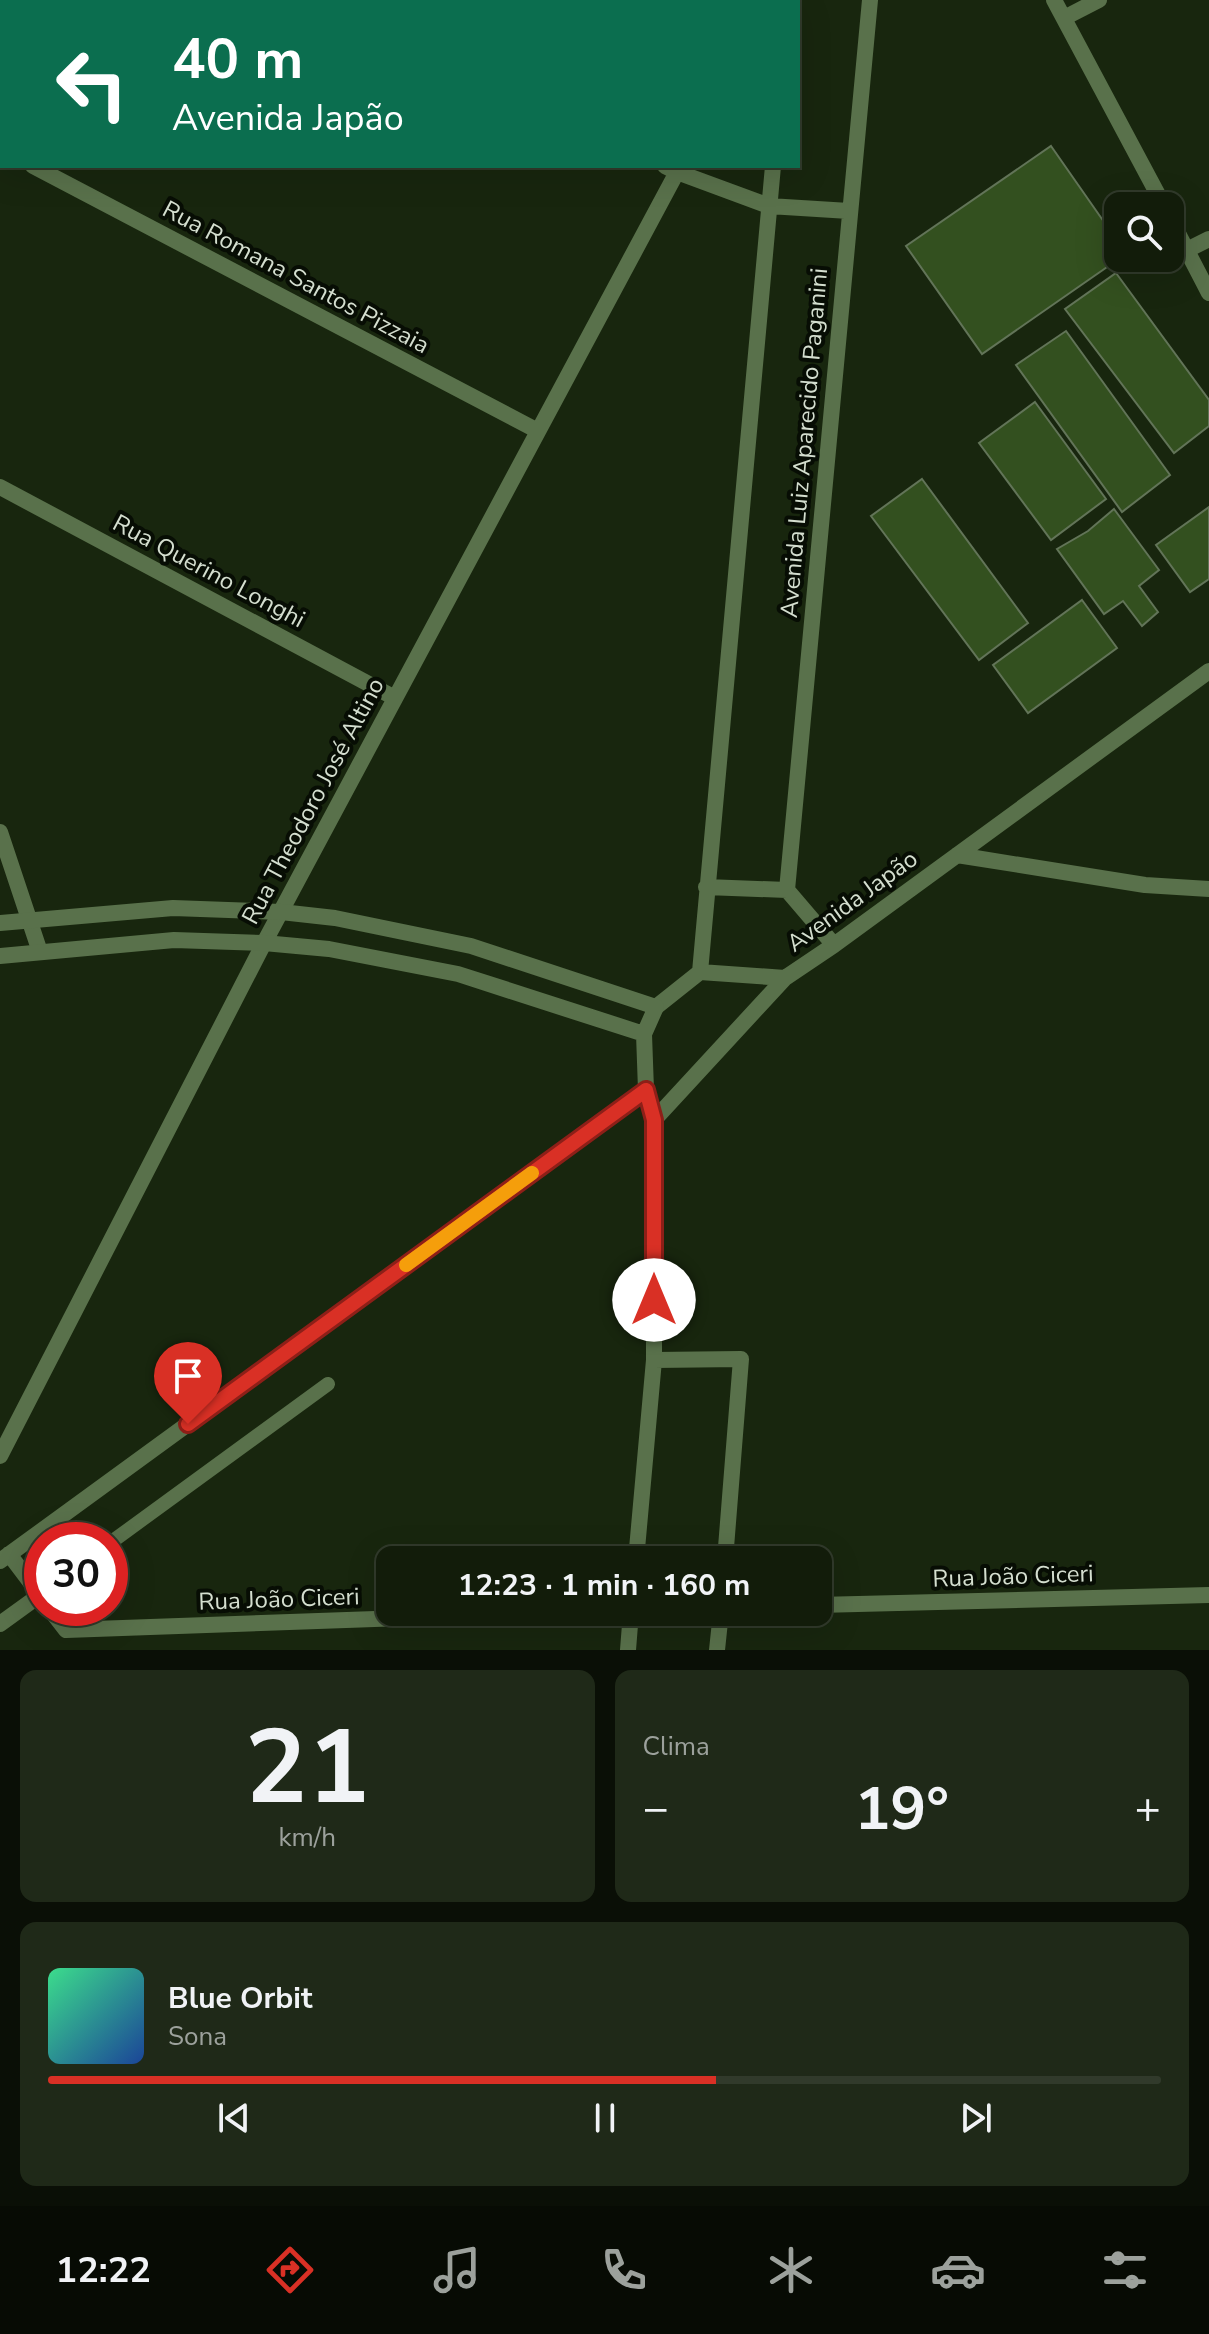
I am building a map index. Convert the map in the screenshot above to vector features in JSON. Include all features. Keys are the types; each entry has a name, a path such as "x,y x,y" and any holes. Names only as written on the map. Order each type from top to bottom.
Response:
{"street":[{"name":"Avenida Luiz Aparecido Paganini","path":"787,890 870,0"},
{"path":"1054,0 1157,192"},
{"path":"1064,18 1099,0"},
{"name":"Rua Romana Santos Pizzaia","path":"37,168 538,431"},
{"path":"637,1546 654,1360 654,1120 646,1090 644,1034 656,1007 700,972 773,168"},
{"path":"671,169 769,206 849,211"},
{"name":"Rua Theodoro José Altino","path":"0,1456 264,943 538,431 671,169"},
{"path":"1187,250 1209,239"},
{"path":"1184,244 1209,293"},
{"name":"Rua Querino Longhi","path":"0,487 395,698"},
{"name":"Avenida Japão","path":"700,972 785,978 1209,671"},
{"path":"0,832 40,952"},
{"path":"957,855 1145,885 1209,889"},
{"path":"706,887 787,890 834,945"},
{"path":"0,923 173,908 281,912 335,918 471,946 656,1007"},
{"path":"0,956 174,940 329,949 458,974 644,1034"},
{"path":"654,1120 785,978"},
{"path":"24,1577 3,1553 646,1090"},
{"path":"654,1360 741,1359 726,1546"},
{"name":"Rua João Ciceri","path":"832,1605 1209,1595"},
{"path":"0,1624 24,1609"},
{"name":"Rua João Ciceri","path":"63,1626 66,1630 376,1619"},
{"path":"628,1650 630,1626"},
{"path":"717,1650 720,1626"}],"lane":[{"path":"128,1530 328,1384"}],"building":[{"path":"1051,146 1104,222 1104,269 982,354 906,246"},
{"path":"1116,273 1209,400 1209,426 1174,453 1065,309"},
{"path":"1066,331 1170,475 1122,512 1016,365"},
{"path":"1035,402 1106,499 1051,540 979,443"},
{"path":"922,479 1028,623 979,660 871,516"},
{"path":"1209,507 1209,579 1190,592 1156,545"},
{"path":"1114,509 1159,570 1139,586 1158,612 1142,626 1123,601 1104,614 1057,549 1088,531"},
{"path":"1082,600 1117,648 1028,713 993,665"}],"slow traffic":[{"path":"406,1265 532,1173"}],"route":[{"path":"188,1424 646,1090 654,1120 654,1300"}]}
